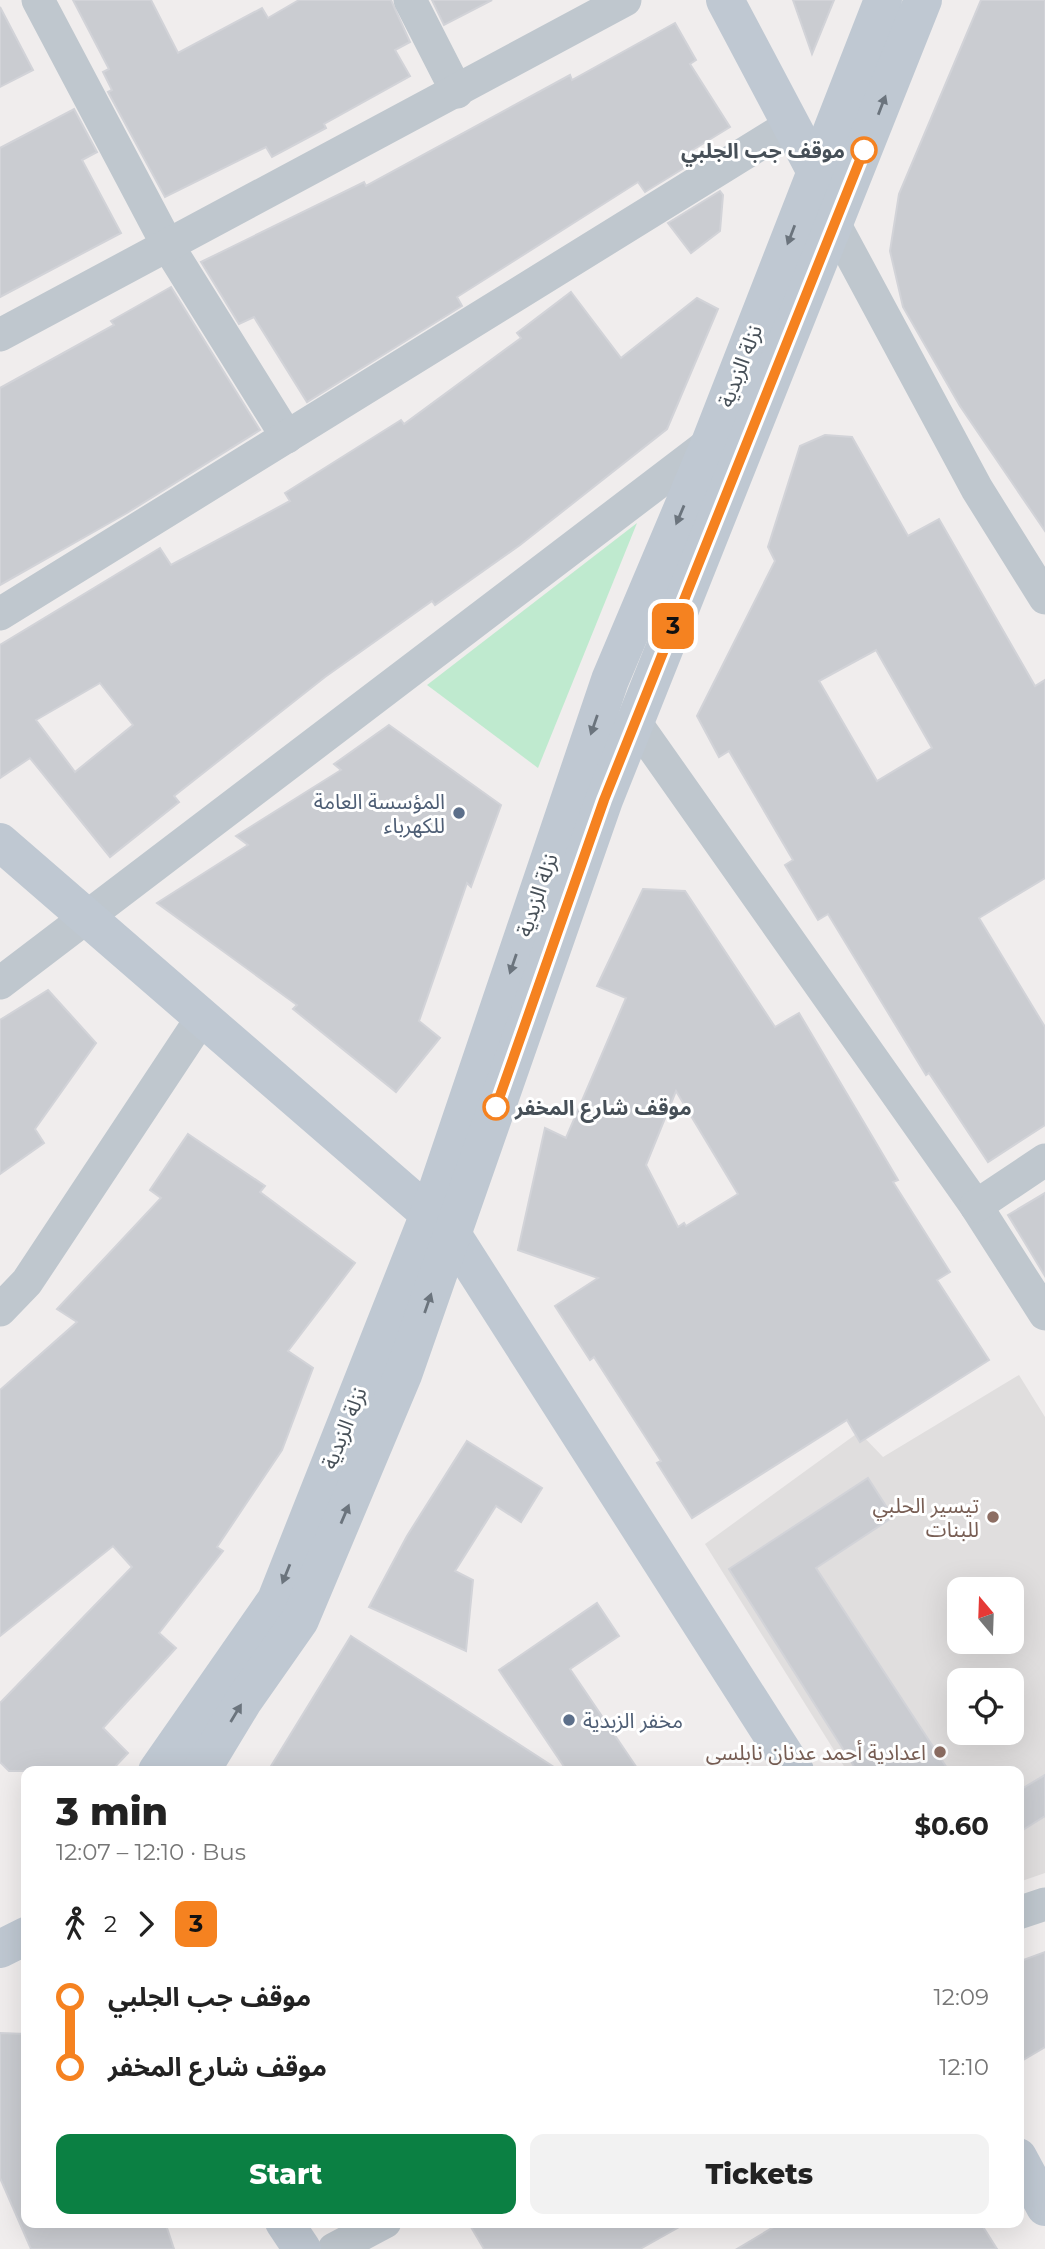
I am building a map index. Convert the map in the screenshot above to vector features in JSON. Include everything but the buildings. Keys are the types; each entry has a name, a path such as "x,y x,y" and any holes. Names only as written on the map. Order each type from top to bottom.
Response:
{"main road":[{"path":"725,0 789,126 816,172"},
{"name":"نزلة الزبدية","path":"204,1766 244,1700 300,1620 403,1375 441,1224 610,680 710,443 883,0"},
{"name":"نزلة الزبدية","path":"159,1766 275,1600 441,1224 635,722 923,0"},
{"path":"0,842 441,1224 792,1766"},
{"path":"0,1949 21,1938"},
{"path":"1024,2168 1045,2207"},
{"path":"288,2228 302,2249"}],"street":[{"path":"38,0 169,246 287,437"},
{"path":"410,0 457,92"},
{"path":"0,335 625,0"},
{"path":"0,614 789,126"},
{"path":"835,225 977,489 1045,598"},
{"path":"0,983 710,443"},
{"path":"635,722 976,1206 1045,1314"},
{"path":"0,1310 27,1282 203,1016"},
{"path":"976,1206 1045,1160"},
{"path":"1024,1911 1045,1904"},
{"path":"334,2249 374,2228"}],"shaded area":[{"path":"1019,1375 1045,1417 1045,1873 1024,1880 1024,1766 844,1766 705,1544 859,1432 883,1457"}],"green space":[{"path":"637,523 538,768 427,685"}],"bus line":[{"name":"3","path":"496,1107 604,800 864,150"}],"place":[{"name":"موقف جب الجلبي","path":"864,150"},
{"name":"المؤسسة العامة للكهرباء","path":"459,813"},
{"name":"موقف شارع المخفر","path":"496,1107"},
{"name":"تيسير الحلبي للبنات","path":"993,1517"},
{"name":"مخفر الزبدية","path":"569,1720"},
{"name":"اعدادية أحمد عدنان نابلسي","path":"940,1752"}]}
